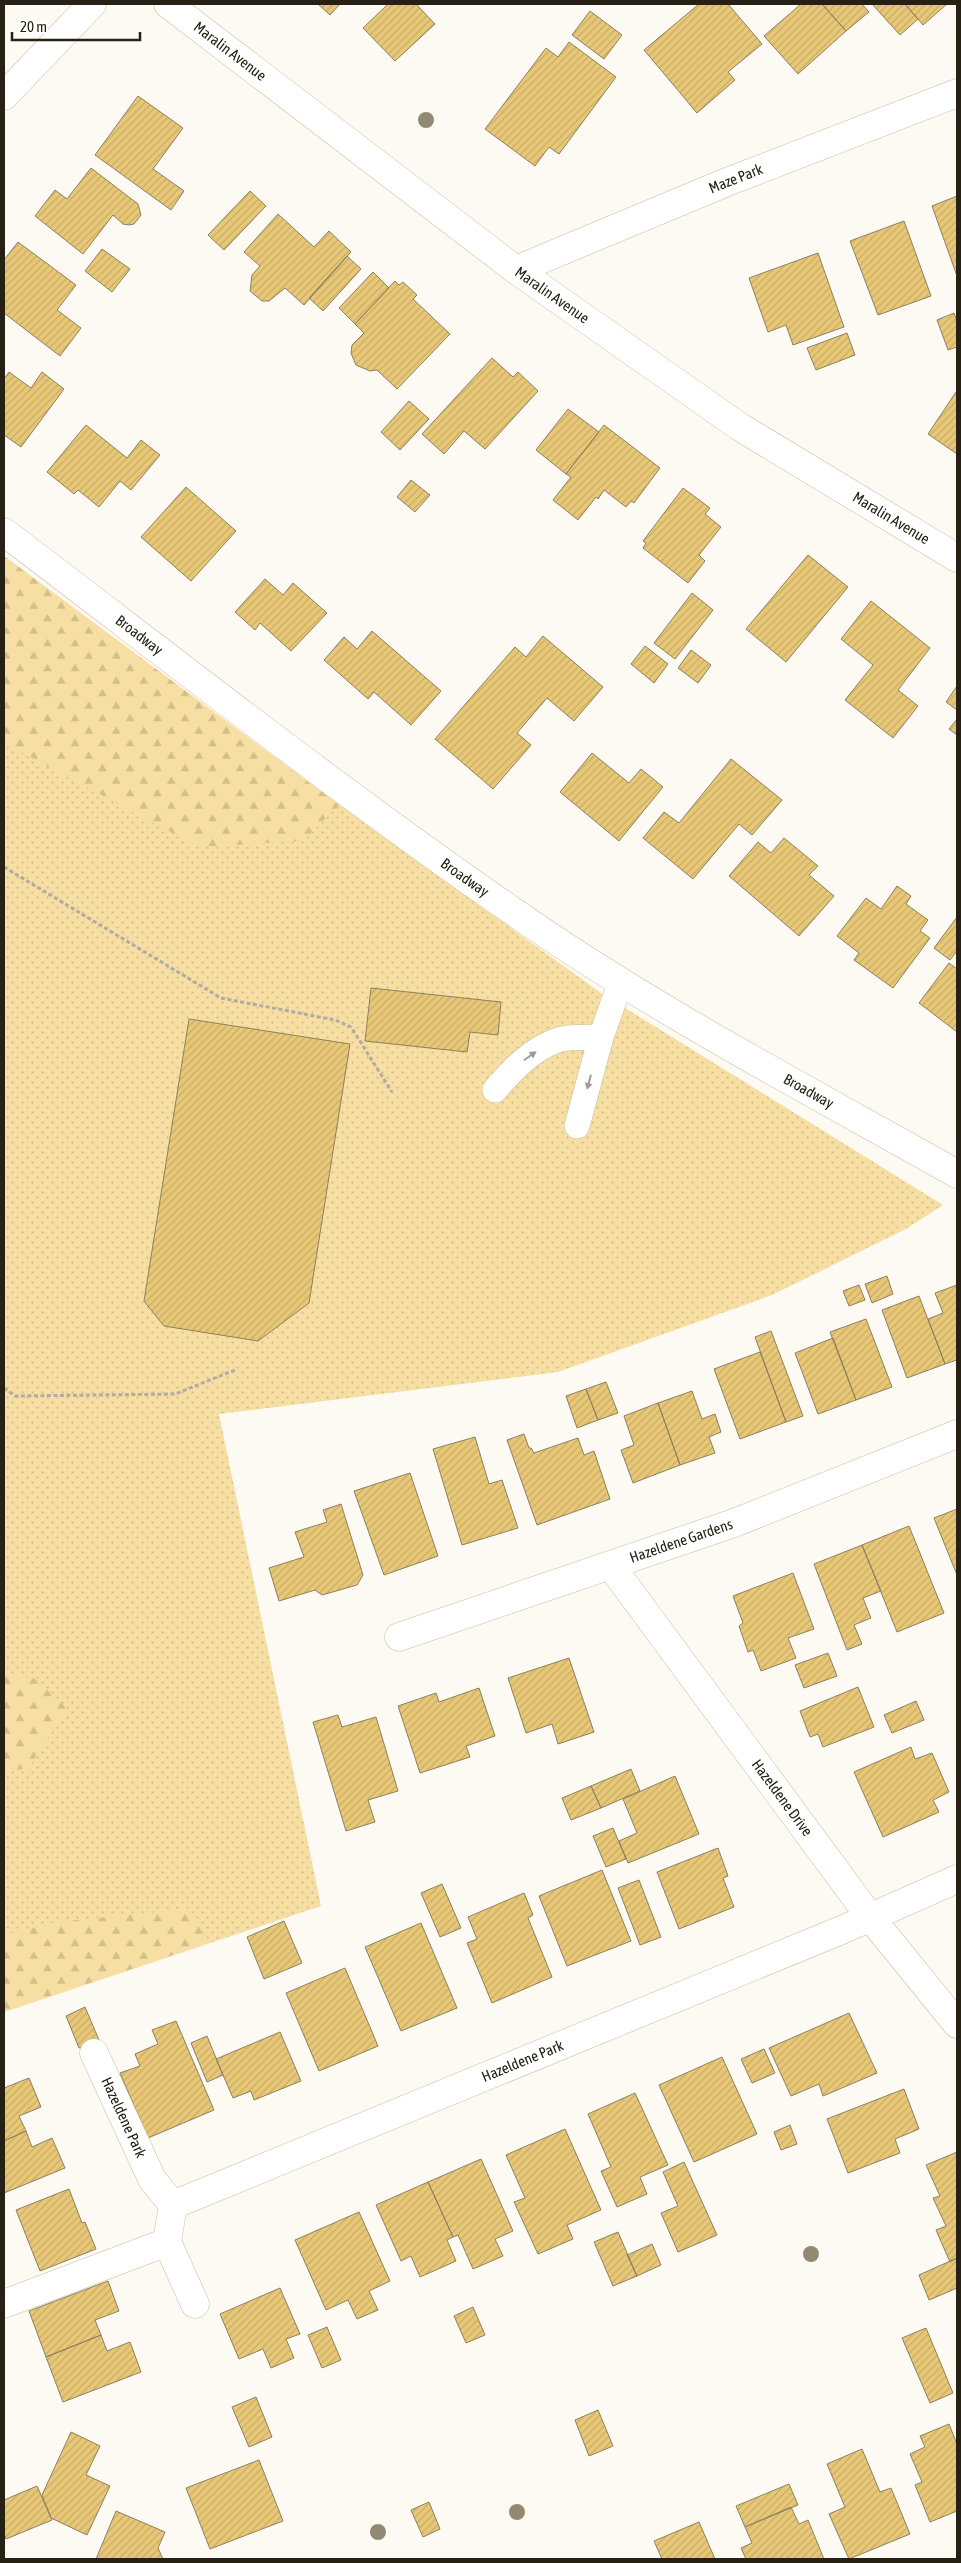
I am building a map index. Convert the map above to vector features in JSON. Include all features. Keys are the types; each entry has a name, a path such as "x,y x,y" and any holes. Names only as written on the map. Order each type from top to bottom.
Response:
{"street":[{"path":"4,96 92,4"},
{"name":"Maralin Avenue","path":"168,4 516,270 740,427 957,558"},
{"name":"Maze Park","path":"516,270 727,182 957,93"},
{"name":"Broadway","path":"4,532 358,799 508,908 621,980 957,1174"},
{"name":"Hazeldene Gardens","path":"399,1637 611,1566 734,1522 957,1434"},
{"name":"Hazeldene Drive","path":"611,1566 870,1917 957,2024"},
{"name":"Hazeldene Park","path":"94,2053 152,2179 173,2205 957,1880"},
{"path":"173,2205 166,2242 194,2304"},
{"path":"4,2304 166,2242"}],"lane":[{"path":"577,1126 601,1037 621,980"},
{"path":"495,1090 516,1066 559,1039 601,1037"}],"path":[{"path":"4,867 221,998 335,1020 350,1026 392,1092"},
{"path":"4,1388 15,1396 175,1394 235,1370"}],"green space":[{"path":"4,556 289,768 601,993 943,1205 906,1229 772,1295 558,1372 219,1414 321,1906 4,2012"},
{"path":"4,556 339,805 303,841 199,847 4,743"},
{"path":"4,1673 35,1679 67,1708 28,1769 4,1770"},
{"path":"190,1909 209,1943 4,2012 4,1935 56,1922"}],"building":[{"path":"318,4 340,4 330,15"},
{"path":"388,4 416,4 435,24 395,61 363,28"},
{"path":"699,4 728,4 762,44 728,72 735,80 697,113 644,50"},
{"path":"801,4 822,4 846,31 798,74 764,36"},
{"path":"822,4 862,4 869,12 846,31"},
{"path":"872,4 905,4 918,19 900,35"},
{"path":"905,4 947,4 923,25"},
{"path":"590,11 622,35 604,59 572,35"},
{"path":"569,42 616,77 559,154 549,147 535,166 485,129 546,48 558,57"},
{"path":"138,96 183,128 153,169 184,191 171,210 95,155"},
{"path":"91,168 138,204 141,215 134,224 129,225 123,224 113,215 83,254 35,216 55,190 67,199"},
{"path":"250,191 266,206 224,250 208,235"},
{"path":"957,196 957,276 932,206"},
{"path":"278,214 314,247 329,231 351,252 304,305 285,288 269,301 262,301 250,291 252,275 260,266 244,252"},
{"path":"904,221 931,296 878,315 850,241"},
{"path":"18,242 76,285 57,310 81,328 60,356 4,313 4,260"},
{"path":"102,249 130,269 112,292 85,271"},
{"path":"818,253 844,327 793,345 786,325 768,332 749,278"},
{"path":"347,256 361,269 323,311 309,298"},
{"path":"373,272 389,288 355,324 339,308"},
{"path":"395,281 399,285 403,282 417,295 413,299 450,334 397,389 377,370 370,371 356,365 351,353 352,345 364,333 355,324"},
{"path":"954,313 957,321 957,347 948,350 937,320"},
{"path":"847,333 855,355 816,370 807,348"},
{"path":"492,358 513,377 518,372 538,391 485,449 464,431 444,454 422,434"},
{"path":"9,372 31,388 42,372 64,389 21,447 4,435 4,379"},
{"path":"957,393 957,454 928,434"},
{"path":"409,401 429,419 400,450 381,432"},
{"path":"568,409 599,432 566,474 536,450"},
{"path":"86,425 127,458 141,440 160,455 131,490 120,481 99,507 78,490 74,494 47,472"},
{"path":"604,425 660,468 634,503 631,501 626,507 604,490 578,520 553,500 571,477 566,474"},
{"path":"411,480 430,495 415,512 397,497"},
{"path":"186,487 236,531 191,581 141,537"},
{"path":"683,488 710,508 705,514 721,527 699,555 705,561 688,583 643,548 646,543 643,541"},
{"path":"808,555 848,587 786,662 746,629"},
{"path":"265,579 283,595 293,583 327,613 291,651 260,623 255,630 235,612"},
{"path":"692,593 713,610 675,659 654,643"},
{"path":"871,601 930,648 898,690 918,706 893,738 845,700 873,665 841,639"},
{"path":"372,631 441,691 411,725 374,692 368,699 324,660 344,637 357,649"},
{"path":"543,636 603,687 574,721 547,698 517,733 531,745 493,789 435,739 515,647 526,657"},
{"path":"645,646 668,664 654,683 631,664"},
{"path":"691,650 711,665 698,683 678,668"},
{"path":"957,686 957,710 946,702"},
{"path":"957,719 957,735 949,729"},
{"path":"592,753 629,783 641,769 663,787 619,841 560,792"},
{"path":"731,759 782,800 752,835 739,824 693,879 643,838 664,812 679,823"},
{"path":"784,838 818,866 809,875 834,896 799,936 729,876 758,842 771,853"},
{"path":"897,886 911,896 906,904 928,920 920,931 930,938 893,988 854,960 859,953 837,936 866,898 881,909"},
{"path":"957,917 957,951 950,960 934,948"},
{"path":"949,963 957,969 957,1032 919,1003"},
{"path":"371,988 501,1002 498,1035 470,1032 467,1052 365,1041"},
{"path":"189,1019 350,1044 309,1303 258,1341 164,1326 144,1301"},
{"path":"887,1276 893,1294 872,1303 865,1284"},
{"path":"859,1285 865,1300 849,1306 843,1291"},
{"path":"957,1285 957,1360 945,1364 928,1319 943,1313 935,1293"},
{"path":"919,1296 945,1364 907,1378 882,1310"},
{"path":"866,1319 892,1387 856,1400 830,1332"},
{"path":"771,1331 803,1416 786,1422 755,1337"},
{"path":"833,1338 856,1400 818,1414 795,1353"},
{"path":"760,1352 786,1422 740,1439 714,1369"},
{"path":"606,1382 618,1413 598,1420 586,1389"},
{"path":"586,1389 598,1420 577,1428 566,1396"},
{"path":"692,1391 702,1419 715,1414 721,1432 709,1437 715,1453 680,1465 658,1403"},
{"path":"658,1403 680,1465 633,1483 621,1450 634,1445 624,1416"},
{"path":"524,1434 529,1448 534,1453 578,1438 584,1455 594,1451 610,1499 537,1525 507,1440"},
{"path":"475,1437 489,1484 502,1480 518,1528 462,1545 433,1449"},
{"path":"410,1473 438,1556 384,1575 354,1491"},
{"path":"341,1504 363,1575 357,1585 322,1595 315,1590 279,1601 269,1568 304,1557 295,1532 327,1522 323,1510"},
{"path":"957,1509 957,1575 934,1518"},
{"path":"909,1526 944,1613 897,1632 862,1545"},
{"path":"862,1545 881,1591 863,1598 871,1618 854,1625 862,1644 847,1650 814,1564"},
{"path":"793,1573 814,1629 788,1638 796,1658 761,1671 753,1650 748,1652 739,1626 743,1623 733,1596"},
{"path":"828,1653 837,1676 804,1688 795,1665"},
{"path":"569,1658 594,1732 558,1744 552,1724 526,1733 508,1678"},
{"path":"858,1687 874,1727 823,1747 818,1734 810,1737 800,1711"},
{"path":"479,1688 495,1736 466,1746 470,1757 420,1773 398,1706 436,1693 439,1702"},
{"path":"916,1701 924,1720 892,1733 884,1715"},
{"path":"338,1715 342,1727 376,1717 398,1791 368,1800 375,1822 346,1831 313,1722"},
{"path":"911,1747 915,1759 932,1753 949,1792 933,1800 939,1812 883,1837 854,1772"},
{"path":"631,1769 640,1791 601,1808 591,1786"},
{"path":"675,1776 699,1834 628,1863 619,1841 637,1833 623,1799"},
{"path":"591,1786 601,1808 571,1820 562,1798"},
{"path":"613,1828 626,1859 606,1867 593,1836"},
{"path":"718,1848 728,1876 723,1878 734,1907 679,1929 657,1872"},
{"path":"602,1870 631,1941 567,1966 539,1896"},
{"path":"639,1880 661,1937 640,1945 618,1888"},
{"path":"442,1884 461,1928 440,1937 421,1893"},
{"path":"524,1893 533,1915 528,1918 552,1977 492,2003 467,1943 477,1939 468,1917"},
{"path":"284,1921 302,1963 264,1979 247,1937"},
{"path":"421,1923 457,2008 401,2031 365,1947"},
{"path":"345,1968 378,2046 319,2071 286,1993"},
{"path":"85,2007 99,2040 79,2048 66,2016"},
{"path":"849,2013 877,2073 823,2096 819,2084 791,2096 769,2048"},
{"path":"176,2021 214,2110 148,2138 120,2073 140,2066 135,2054 158,2044 152,2030"},
{"path":"280,2032 301,2081 254,2100 251,2091 233,2098 216,2059"},
{"path":"207,2036 223,2075 207,2082 191,2043"},
{"path":"764,2049 775,2073 752,2083 741,2059"},
{"path":"722,2057 757,2134 694,2162 659,2085"},
{"path":"29,2078 41,2107 19,2116 26,2131 4,2141 4,2088"},
{"path":"904,2089 919,2129 895,2139 900,2153 848,2173 827,2119"},
{"path":"635,2093 668,2165 640,2177 647,2194 617,2207 601,2171 611,2167 588,2114"},
{"path":"790,2125 797,2144 781,2150 774,2132"},
{"path":"565,2129 601,2210 567,2225 573,2239 538,2254 514,2202 525,2198 506,2155"},
{"path":"26,2131 32,2147 52,2138 65,2168 4,2193 4,2141"},
{"path":"957,2152 957,2258 950,2262 936,2230 946,2226 933,2198 940,2196 926,2165"},
{"path":"481,2159 513,2231 495,2239 503,2256 473,2269 458,2235 453,2237 428,2182"},
{"path":"684,2162 717,2235 678,2252 661,2213 678,2206 663,2172"},
{"path":"428,2182 453,2237 447,2240 456,2261 420,2277 411,2256 401,2261 376,2205"},
{"path":"69,2189 82,2223 85,2222 96,2249 40,2271 16,2210"},
{"path":"359,2212 390,2281 369,2291 378,2310 357,2319 348,2300 326,2310 295,2240"},
{"path":"618,2232 637,2276 613,2286 594,2242"},
{"path":"652,2244 661,2265 637,2276 627,2255"},
{"path":"957,2258 957,2288 929,2300 919,2275"},
{"path":"108,2281 119,2311 95,2320 101,2335 46,2357 29,2311"},
{"path":"280,2288 300,2334 286,2339 294,2358 271,2368 263,2349 239,2359 220,2314"},
{"path":"473,2307 485,2335 466,2343 454,2316"},
{"path":"327,2327 341,2360 322,2368 308,2335"},
{"path":"926,2328 953,2393 930,2403 902,2338"},
{"path":"101,2335 107,2351 130,2342 141,2372 63,2402 46,2357"},
{"path":"256,2397 272,2437 249,2447 232,2407"},
{"path":"598,2410 613,2446 589,2456 575,2420"},
{"path":"949,2424 957,2444 957,2511 930,2522 915,2485 922,2482 910,2454 925,2447 920,2436"},
{"path":"71,2432 100,2446 86,2475 110,2486 87,2535 51,2518 42,2495"},
{"path":"862,2449 880,2492 891,2488 910,2534 849,2559 829,2514 845,2507 827,2464"},
{"path":"259,2460 283,2521 210,2549 186,2488"},
{"path":"789,2484 798,2505 745,2527 736,2506"},
{"path":"37,2486 52,2520 6,2539 4,2534 4,2500"},
{"path":"429,2502 440,2529 423,2537 411,2510"},
{"path":"791,2507 799,2524 808,2520 824,2559 746,2559 741,2548 752,2543 745,2527"},
{"path":"116,2511 165,2532 158,2548 163,2559 96,2559"},
{"path":"699,2522 715,2559 662,2559 654,2541"}]}
